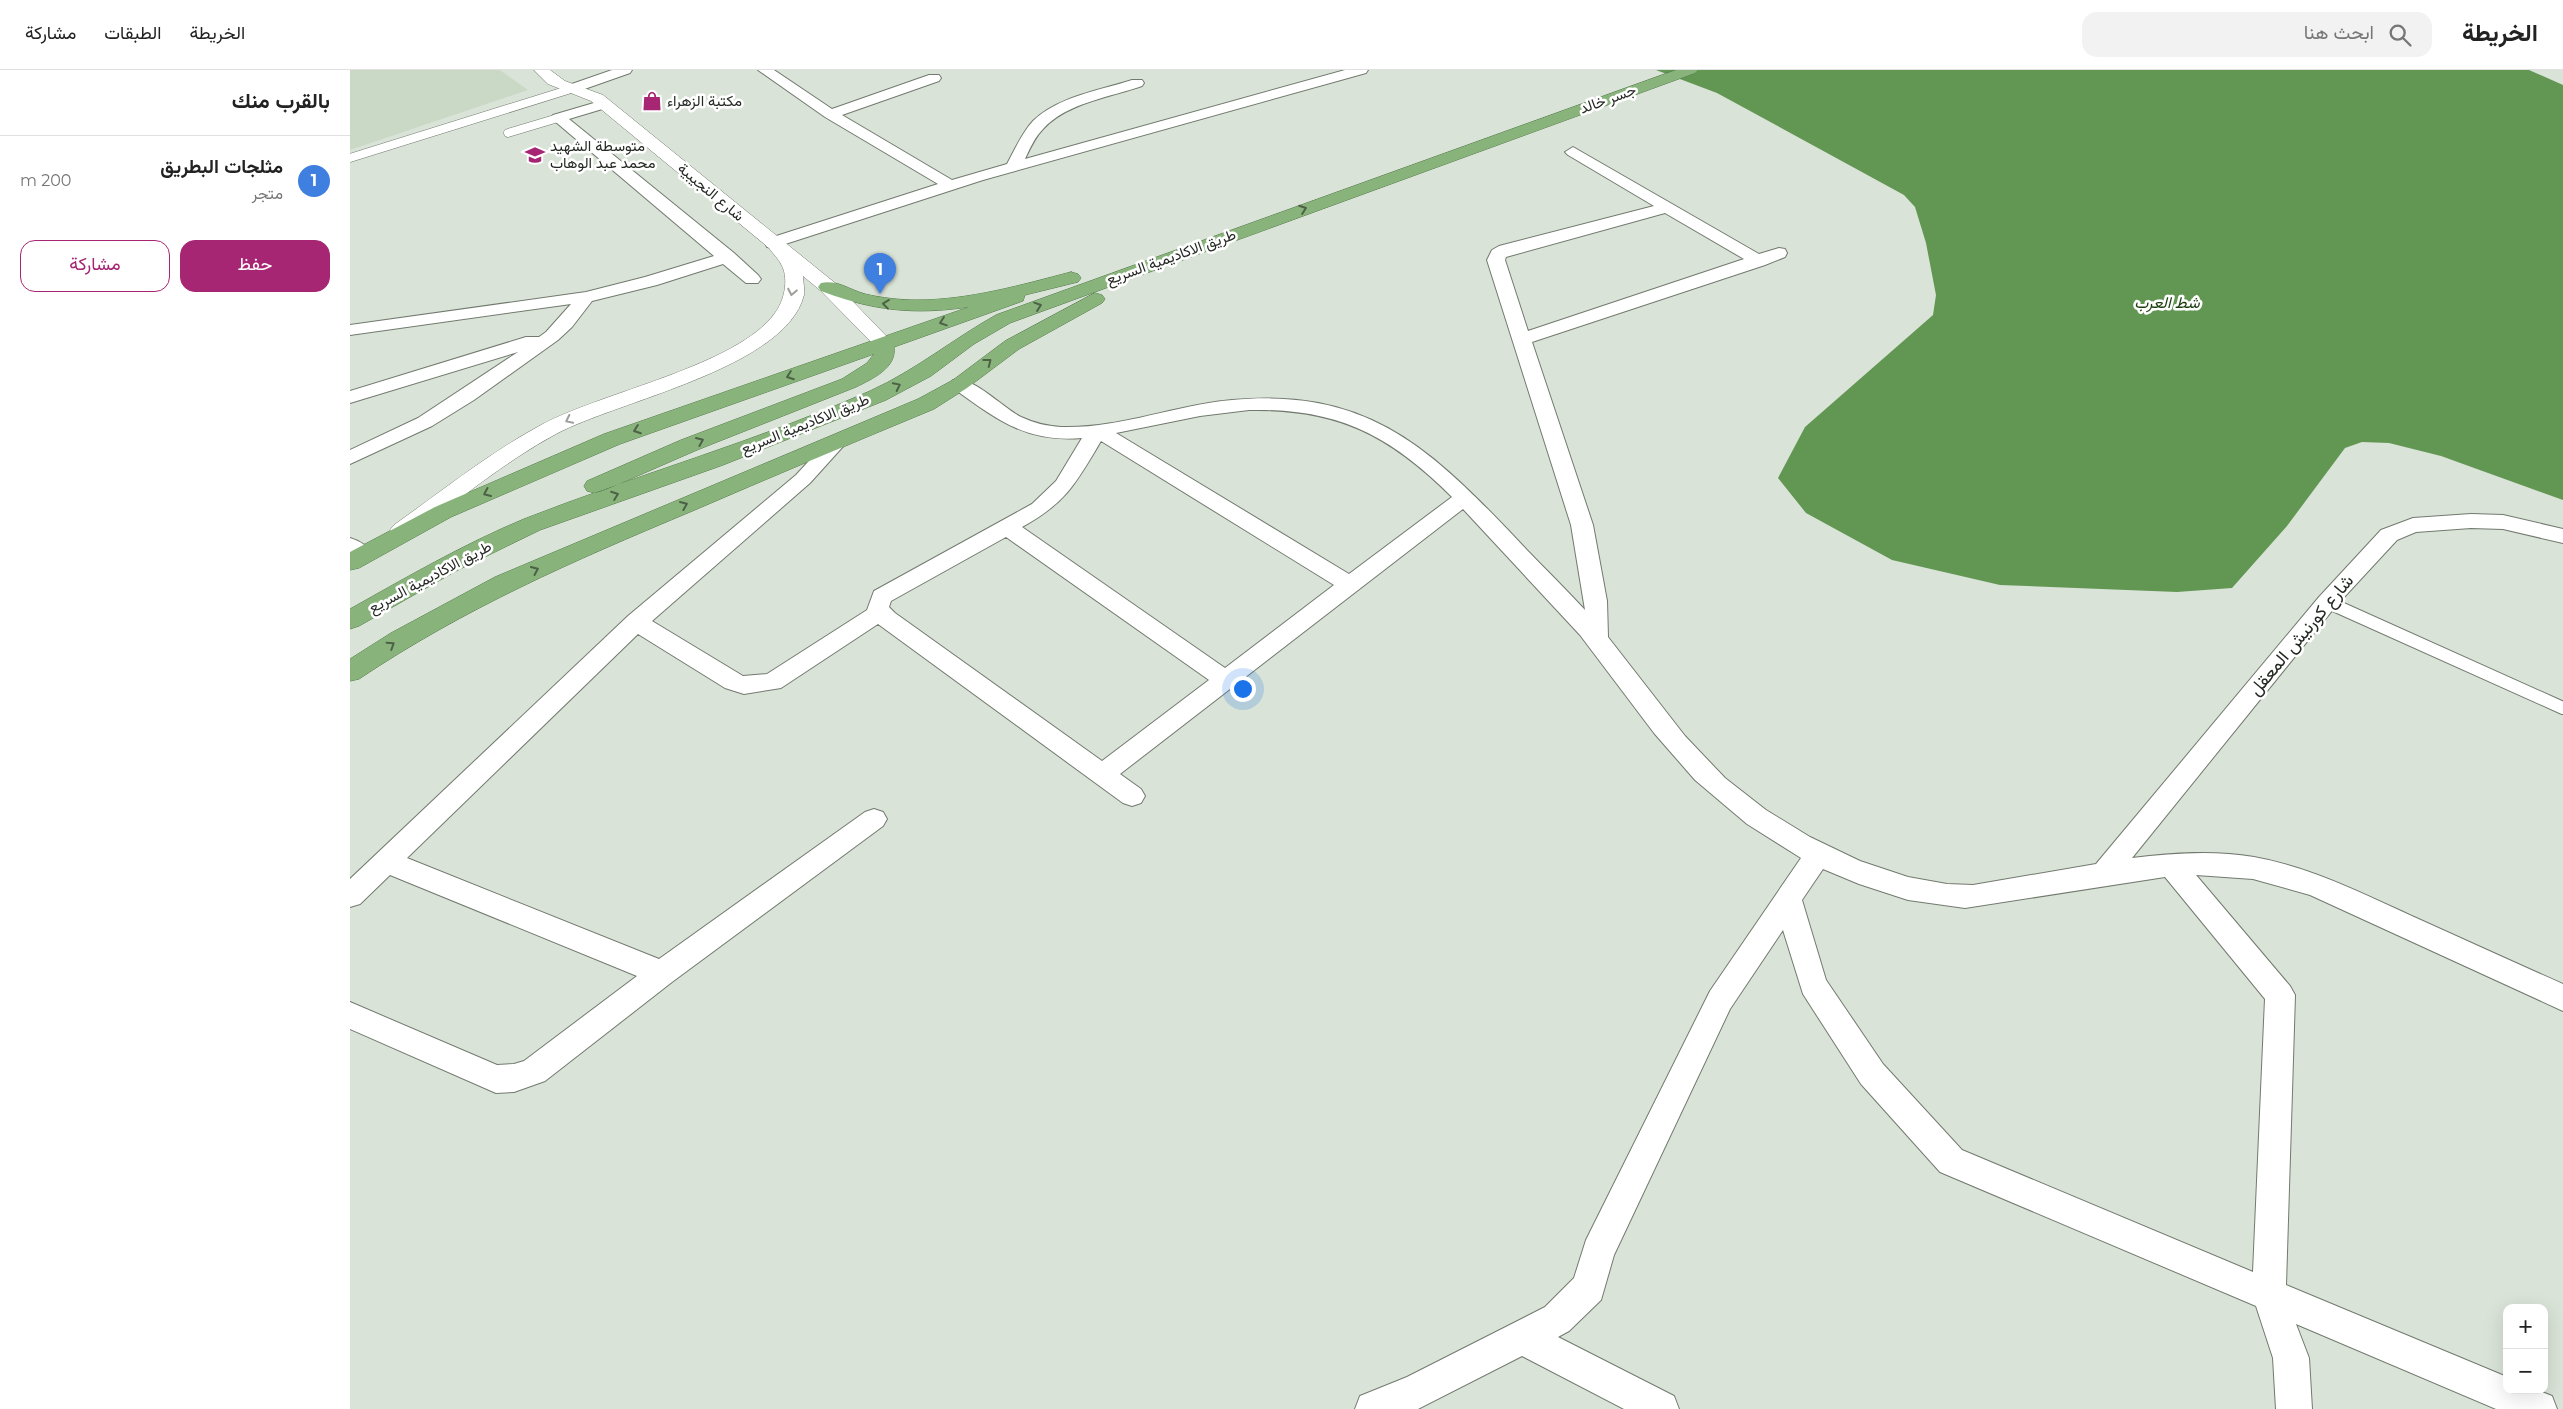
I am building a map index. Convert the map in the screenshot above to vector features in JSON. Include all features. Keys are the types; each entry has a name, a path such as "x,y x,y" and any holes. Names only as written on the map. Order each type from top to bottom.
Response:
{"highway":[{"name":"جسر خالد","path":"1520,125 1657,70"},
{"name":"جسر خالد","path":"1520,125 1690,70"},
{"name":"طريق الاكاديمية السريع","path":"359,553 452,509 612,439 1236,218 1520,125"},
{"name":"طريق الاكاديمية السريع","path":"350,620 447,565 532,526 715,460 878,395 924,372 967,340 1004,319 1520,125"},
{"path":"350,672 400,639 504,584 589,545 905,414 960,384 1012,345 1082,307 1132,272"},
{"path":"828,288 848,296 872,302 929,305 970,301 1071,278"},
{"path":"532,526 587,490 640,465 866,375 882,361 885,353 883,343"}],"main road":[{"name":"شارع النجيبية","path":"542,70 553,81 571,89 590,94 604,104 828,288 883,343"},
{"path":"359,553 487,468 549,430 584,413 717,364 764,335 784,315 793,295 793,270 775,245"}],"street":[{"path":"571,89 625,70"},
{"path":"765,70 830,114 950,186"},
{"path":"775,245 1014,166 1337,73 1361,70"},
{"path":"830,114 934,78"},
{"path":"1014,166 1034,130 1047,117 1068,107 1138,82"},
{"path":"558,118 604,104"},
{"path":"558,118 728,257 752,279"},
{"path":"1573,152 1759,261"},
{"path":"1596,638 1596,600 1582,525 1496,260 1498,254 1514,247 1669,207"},
{"path":"1521,339 1779,253"},
{"path":"350,330 586,297 651,281 728,257"},
{"path":"350,458 447,409 552,336 566,323 586,297"},
{"path":"350,397 552,336"},
{"path":"960,384 1016,421 1032,428 1072,432 1097,430 1240,404 1277,402 1351,417 1382,431 1407,447 1465,497 1596,638 1700,769 1764,822 1818,855 1866,875 1923,891 1967,897 2170,865 2230,865 2299,879 2340,895 2563,998"},
{"path":"1097,430 1058,492 1039,509 1008,528 887,592 877,602 880,612 1132,796"},
{"path":"1097,430 1350,585"},
{"path":"350,896 636,622 803,479 837,442"},
{"path":"1102,774 1465,497"},
{"name":"شارع كورنيش المعقل","path":"2103,875 2326,602 2389,535 2412,526 2441,522 2504,522 2563,536"},
{"path":"1008,528 1226,680"},
{"path":"636,622 734,682 744,685 758,685 785,675 880,612"},
{"path":"350,1015 496,1079 514,1078 539,1067 662,973 874,819"},
{"path":"1373,1409 1418,1391 1524,1338 1557,1319 1589,1288 1598,1252 1720,1000 1818,855"},
{"path":"386,861 662,973"},
{"path":"2170,865 2280,995 2269,1295 2291,1358 2294,1409"},
{"path":"1788,898 1813,985 1872,1074 1951,1160 2538,1409"},
{"path":"1524,1338 1662,1409"}],"lane":[{"path":"350,158 571,89"},
{"path":"508,133 558,118"},
{"path":"2326,602 2563,708"}],"shaded area":[{"path":"350,70 500,70 528,90 350,150"}],"water":[{"name":"شط العرب","path":"1656,70 2529,70 2563,85 2563,500 2441,456 2389,443 2362,442 2345,448 2287,526 2232,588 2177,592 2000,585 1892,560 1806,513 1778,478 1805,427 1933,315 1936,295 1926,243 1915,207 1904,195 1717,93"}],"place":[{"name":"مكتبة الزهراء","path":"652,101"},
{"name":"متوسطة الشهيد محمد عبد الوهاب","path":"535,155"},
{"name":"مثلجات البطريق","path":"880,294"}]}
